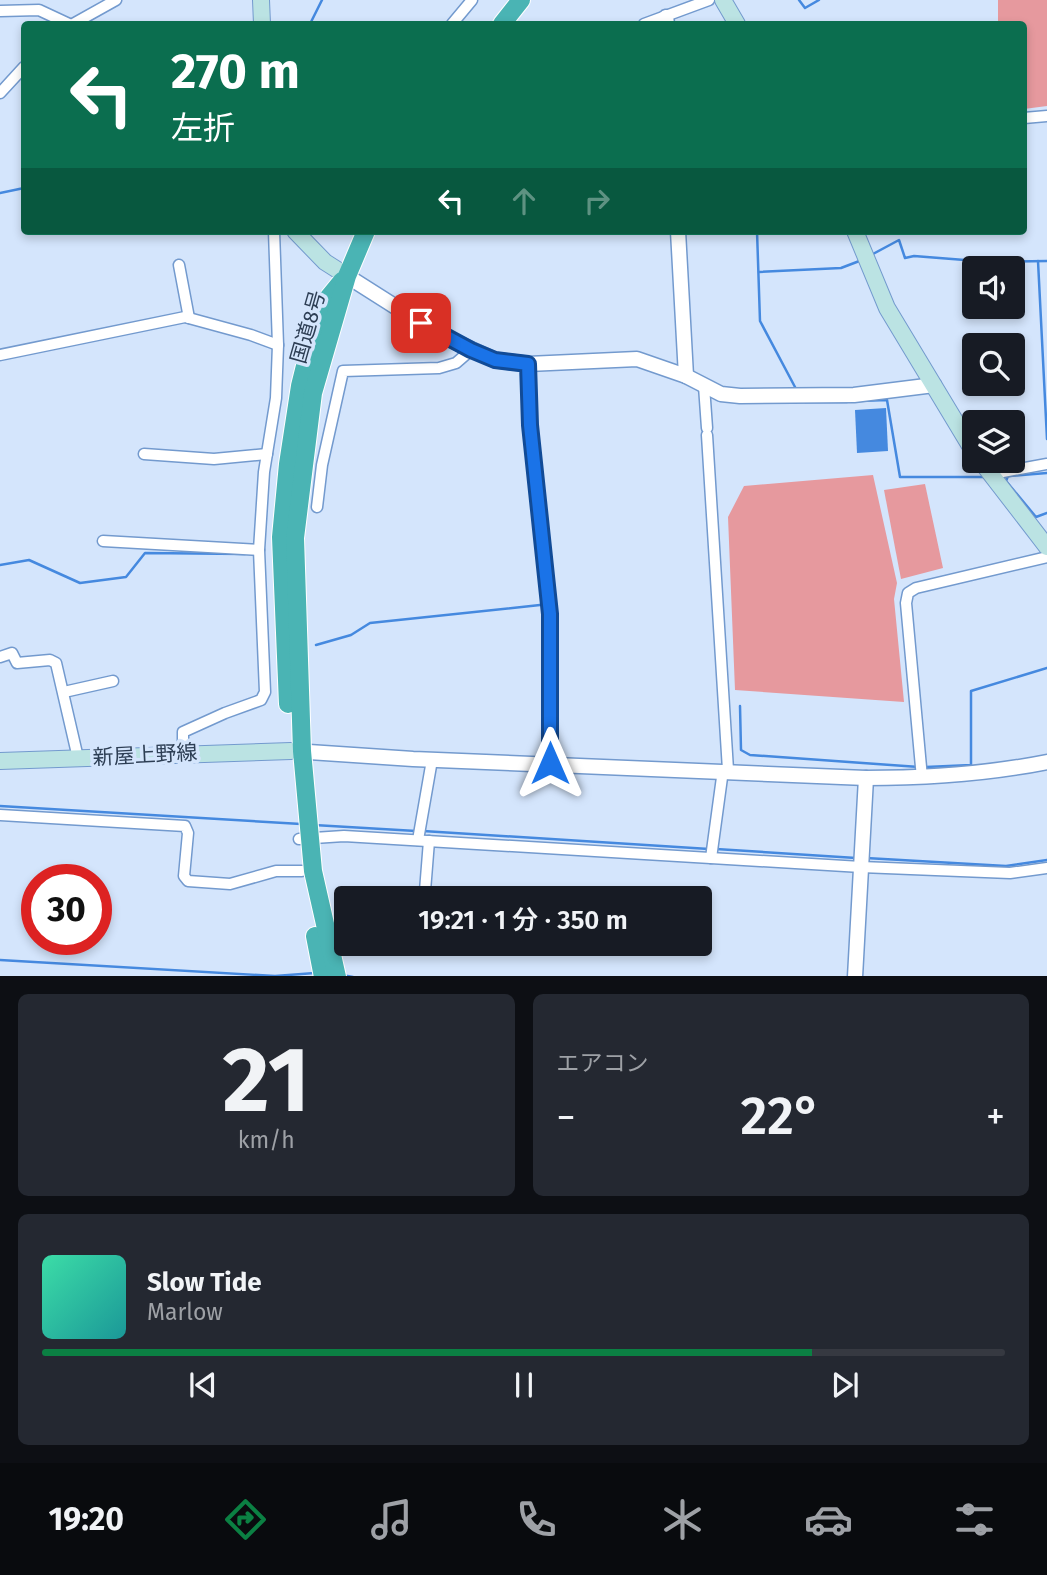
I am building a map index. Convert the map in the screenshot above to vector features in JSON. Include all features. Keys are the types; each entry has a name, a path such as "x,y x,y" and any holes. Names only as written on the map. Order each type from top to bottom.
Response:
{"highway":[{"path":"504,21 521,0"},
{"name":"国道8号","path":"337,976 305,839 281,537 288,464 300,386 311,342 324,303 347,276 364,235"},
{"name":"国道8号","path":"305,839 302,871 323,976"}],"main road":[{"path":"261,0 261,21"},
{"path":"723,0 735,21"},
{"path":"299,235 325,262 347,276"},
{"path":"857,235 887,308 962,432"},
{"path":"992,474 1047,547"},
{"name":"新屋上野線","path":"0,761 296,751"}],"street":[{"path":"77,21 116,0"},
{"path":"454,21 472,0"},
{"path":"667,21 709,0"},
{"path":"0,11 37,5 66,21"},
{"path":"0,93 21,70"},
{"path":"1027,118 1047,116"},
{"path":"183,753 183,732 261,700 265,692 259,550 267,454 276,398 278,345 274,235"},
{"path":"678,235 685,376"},
{"path":"179,265 189,318"},
{"path":"347,276 440,334 495,360 528,364 637,359 685,376 720,394 752,396 854,395 934,385"},
{"path":"0,355 185,317 278,345"},
{"path":"317,507 321,465 343,372 439,368 456,363 471,350"},
{"path":"528,364 530,425 550,614 550,763"},
{"path":"704,386 725,770 711,858"},
{"path":"144,454 214,459 267,454"},
{"path":"992,474 1047,464"},
{"path":"103,541 259,550"},
{"path":"922,778 906,603 908,593 1047,557"},
{"path":"0,657 12,653 17,663 50,660 56,663 78,758"},
{"path":"64,692 113,681"},
{"path":"296,751 432,760 725,770 866,778 922,778 1002,771 1047,762"},
{"path":"425,886 424,841 432,760"},
{"path":"855,976 866,778"},
{"path":"0,815 184,826 188,833 184,876 188,881 230,884 276,871 302,871"},
{"path":"305,839 344,836 861,867 1010,873 1047,868"}],"shaded area":[{"path":"998,0 1047,0 1047,106 1027,109 1027,21 998,21"},
{"path":"873,475 897,583 894,599 904,702 735,690 728,517 744,486"},
{"path":"925,484 943,568 901,579 884,490"}],"water":[{"path":"886,408 888,451 857,453 855,410"}],"waterway":[{"path":"312,21 322,0"},
{"path":"799,0 805,8 819,0"},
{"path":"0,193 21,189"},
{"path":"757,235 760,321 795,387"},
{"path":"871,255 899,240 905,258 914,256 990,262 1047,261"},
{"path":"759,272 841,268 862,260"},
{"path":"1038,261 1047,439"},
{"path":"857,401 887,400 900,477 984,477"},
{"path":"805,402 847,402"},
{"path":"1047,473 1008,476 1006,481 1036,517 1047,513"},
{"path":"0,565 29,560 80,583 126,577 145,553 245,554"},
{"path":"316,645 351,635 370,623 540,605"},
{"path":"926,767 971,765 971,691 1047,668"},
{"path":"740,706 741,750 750,755 919,767"},
{"path":"0,806 301,824"},
{"path":"314,825 416,831"},
{"path":"423,831 709,849"},
{"path":"716,849 856,858"},
{"path":"866,858 1006,866 1047,860"},
{"path":"0,960 275,976 315,973"},
{"path":"342,975 348,976"}],"route":[{"path":"421,323 495,360 528,364 530,425 550,614 550,763"}]}
